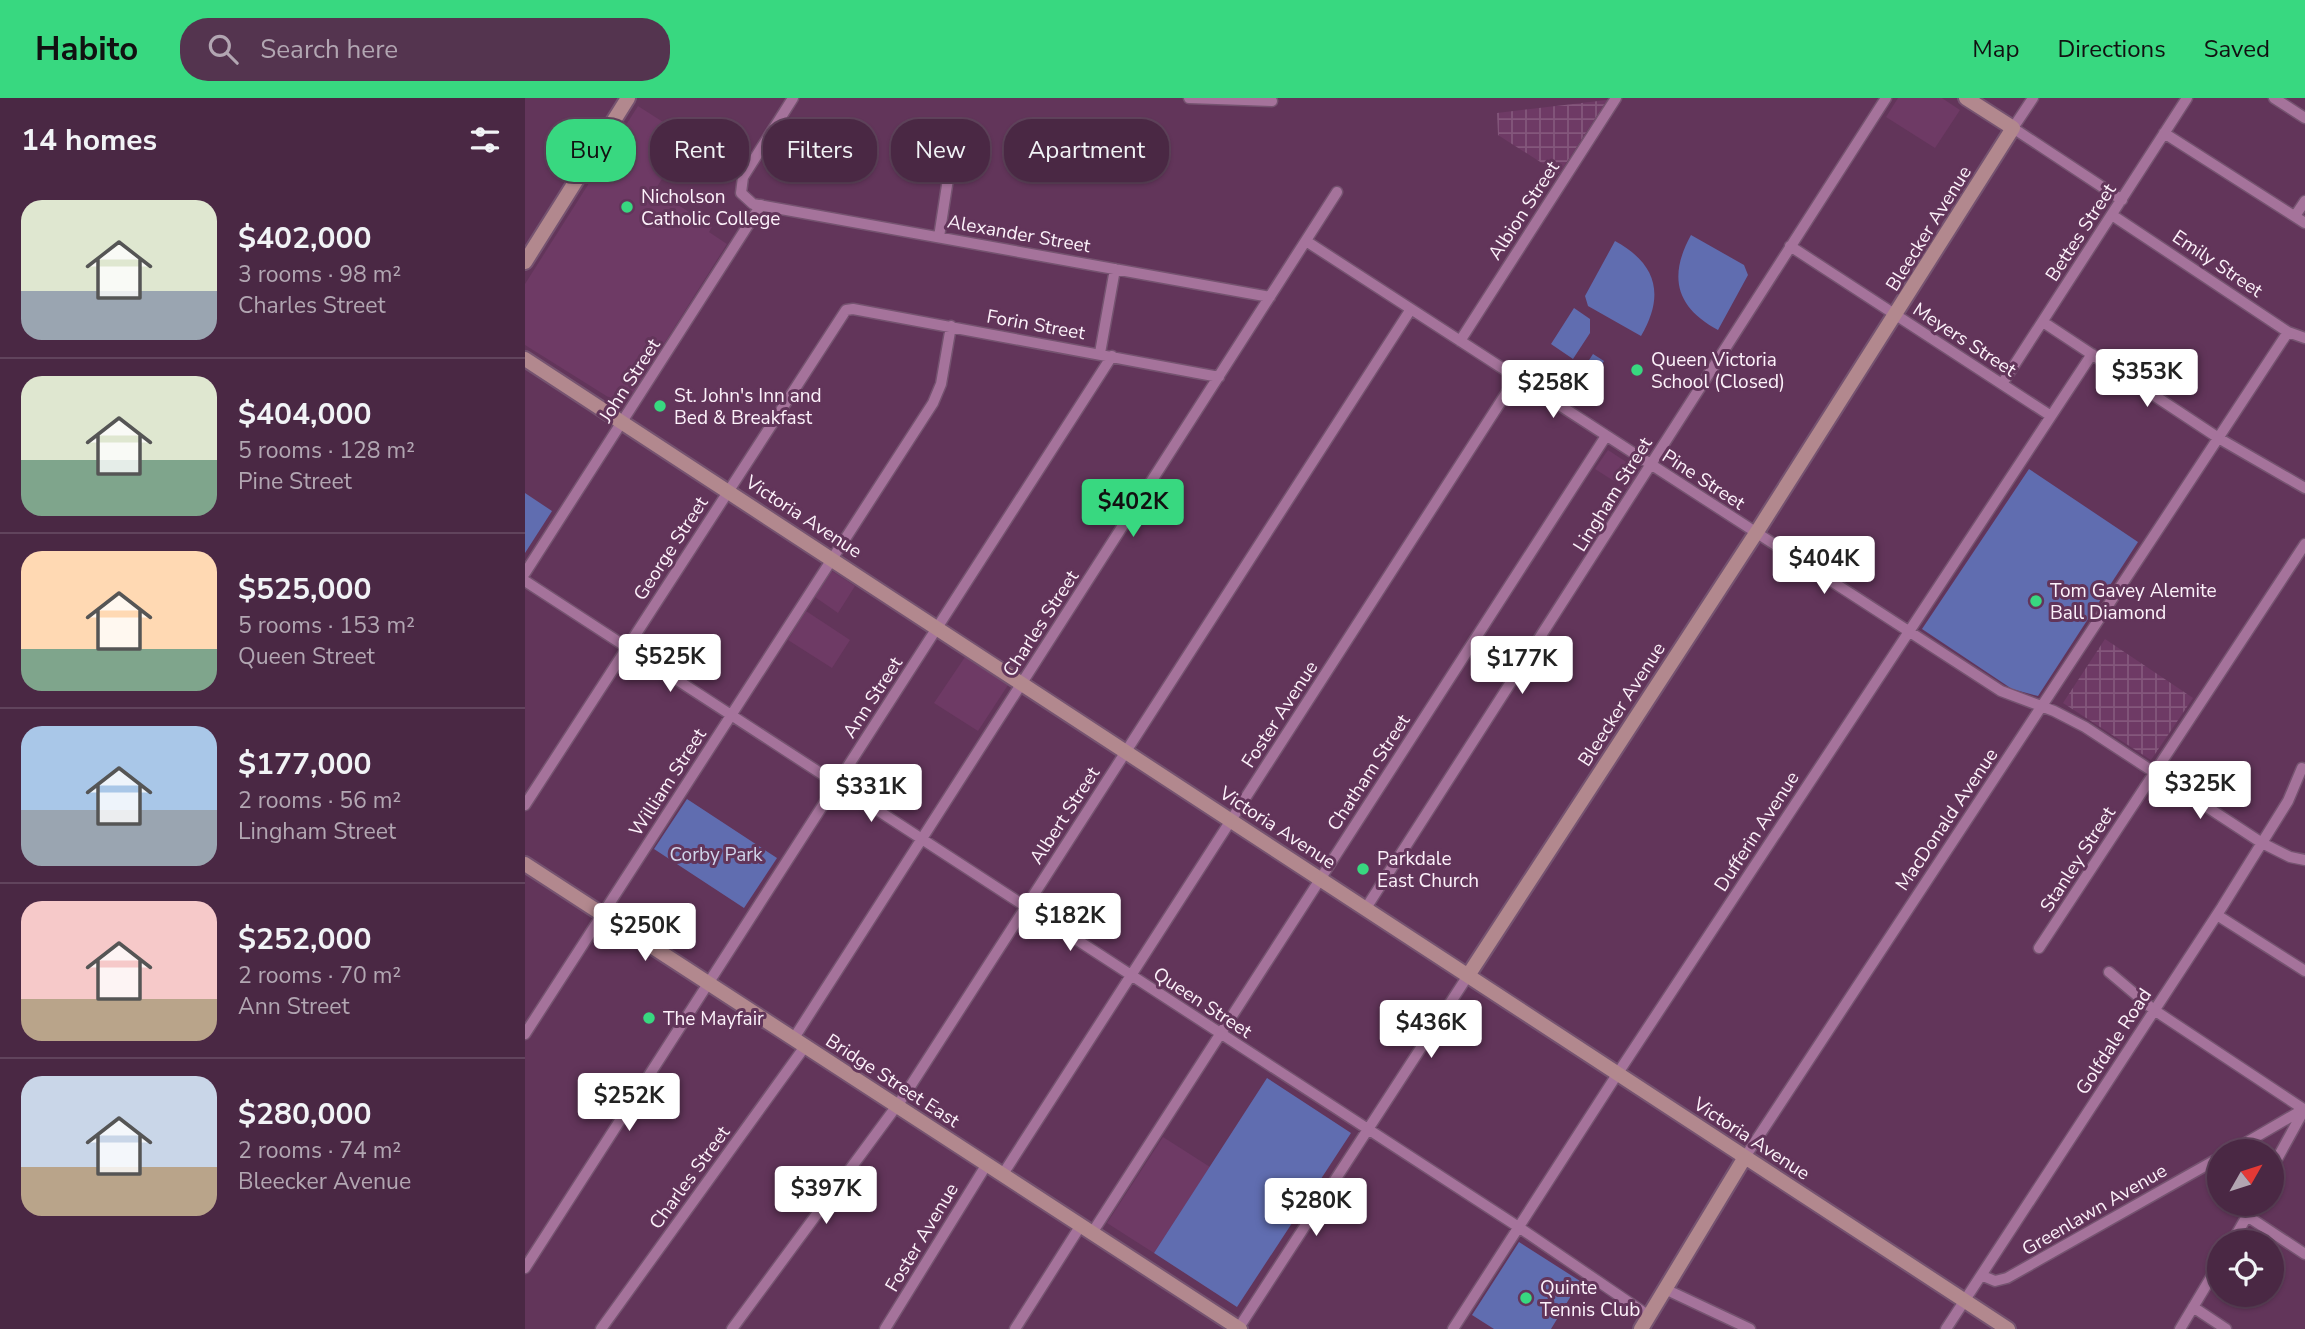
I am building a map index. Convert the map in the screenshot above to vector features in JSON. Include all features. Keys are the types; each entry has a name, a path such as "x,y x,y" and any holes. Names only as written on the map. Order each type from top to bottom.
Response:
{"street":[{"path":"525,262 628,98"},
{"path":"761,205 746,200 740,185 793,98"},
{"path":"1189,98 1272,101"},
{"name":"Albion Street","path":"1460,341 1616,98"},
{"name":"Lingham Street","path":"1366,908 1885,98"},
{"path":"1966,98 2122,200"},
{"name":"Bleecker Avenue","path":"1239,1329 1756,533 2033,98"},
{"name":"Bettes Street","path":"2002,384 2187,98"},
{"path":"2274,98 2305,117"},
{"path":"2164,134 2305,223"},
{"path":"939,237 948,182"},
{"name":"Charles Street","path":"601,1329 800,1042 922,839 1337,192"},
{"path":"2295,216 2305,201"},
{"name":"Alexander Street","path":"761,205 1270,297"},
{"name":"John Street","path":"525,573 761,205"},
{"name":"Emily Street","path":"2112,215 2288,332 2305,338"},
{"name":"Pine Street","path":"1306,241 2001,691 2085,727 2262,843 2290,857 2305,860"},
{"name":"Meyers Street","path":"1790,246 2051,416"},
{"path":"1100,353 1115,268"},
{"name":"Albert Street","path":"732,1329 897,1106 1411,309"},
{"name":"Forin Street","path":"846,310 951,326 1219,377"},
{"name":"George Street","path":"525,805 846,310"},
{"path":"2043,322 2220,439 2305,488"},
{"name":"William Street","path":"525,1034 938,394 951,326"},
{"name":"MacDonald Avenue","path":"1641,1329 1745,1157 2288,332"},
{"name":"Dufferin Avenue","path":"1453,1329 1517,1226 2092,354"},
{"name":"Ann Street","path":"525,1268 1112,356"},
{"name":"Victoria Avenue","path":"525,359 2008,1329"},
{"name":"Foster Avenue","path":"1003,1174 1516,378"},
{"name":"Chatham Street","path":"1015,1329 1220,1034 1605,436"},
{"name":"Stanley Street","path":"2039,948 2305,544"},
{"name":"Queen Street","path":"525,581 1517,1226 1649,1316"},
{"name":"Golfdale Road","path":"1951,1327 1965,1301 2217,915 2288,801 2302,768"},
{"name":"Bridge Street East","path":"525,863 1239,1329"},
{"path":"2217,915 2305,971"},
{"path":"2109,972 2154,1010 2304,1110"},
{"path":"2253,1139 2304,1110"},
{"path":"2284,1146 2304,1110"},
{"name":"Foster Avenue","path":"885,1329 986,1164"},
{"name":"Greenlawn Avenue","path":"1983,1276 1995,1280 2007,1278 2207,1165"},
{"path":"2239,1230 2248,1216 2305,1254"},
{"path":"2180,1329 2207,1284"},
{"path":"1665,1290 1750,1329"},
{"path":"2193,1307 2226,1329"}],"shaded area":[{"path":"1898,98 1942,98 1960,110 1935,148 1886,117"},
{"path":"1607,100 1559,174 1498,135 1497,113"},
{"path":"638,106 658,119 650,119 650,182 660,182 655,190 712,227 709,232 727,244 624,407 525,345 525,284 590,182 636,182 636,119 630,119"},
{"path":"1608,450 1640,471 1628,490 1595,469"},
{"path":"832,571 855,586 838,613 815,597"},
{"path":"806,611 850,640 832,668 788,640"},
{"path":"2105,639 2193,698 2151,760 2063,703"},
{"path":"965,657 1008,685 978,731 934,703"},
{"path":"1163,1137 1210,1167 1154,1253 1107,1223"}],"green space":[{"path":"1691,235 1744,265 1748,275 1718,330 1693,311 1680,290 1680,264"},
{"path":"1615,241 1640,260 1653,282 1653,307 1641,336 1588,306 1585,296"},
{"path":"1574,308 1590,319 1590,333 1573,359 1551,344"},
{"path":"1593,354 1604,361 1585,390 1574,383"},
{"path":"2029,469 2138,542 2038,696 2012,689 1922,629"},
{"path":"525,493 552,511 525,553"},
{"name":"Corby Park","path":"687,799 777,858 744,908 654,849"},
{"path":"1267,1078 1351,1133 1237,1307 1154,1253"},
{"name":"Quinte Tennis Club","path":"1519,1242 1580,1281 1551,1329 1494,1329 1472,1315"}],"place":[{"name":"Nicholson Catholic College","path":"627,207"},
{"name":"Queen Victoria School (Closed)","path":"1637,370"},
{"name":"St. John's Inn and Bed & Breakfast","path":"660,406"},
{"name":"Tom Gavey Alemite Ball Diamond","path":"2036,601"},
{"name":"Parkdale East Church","path":"1363,869"},
{"name":"The Mayfair","path":"649,1018"},
{"name":"Quinte Tennis Club","path":"1526,1298"}]}
